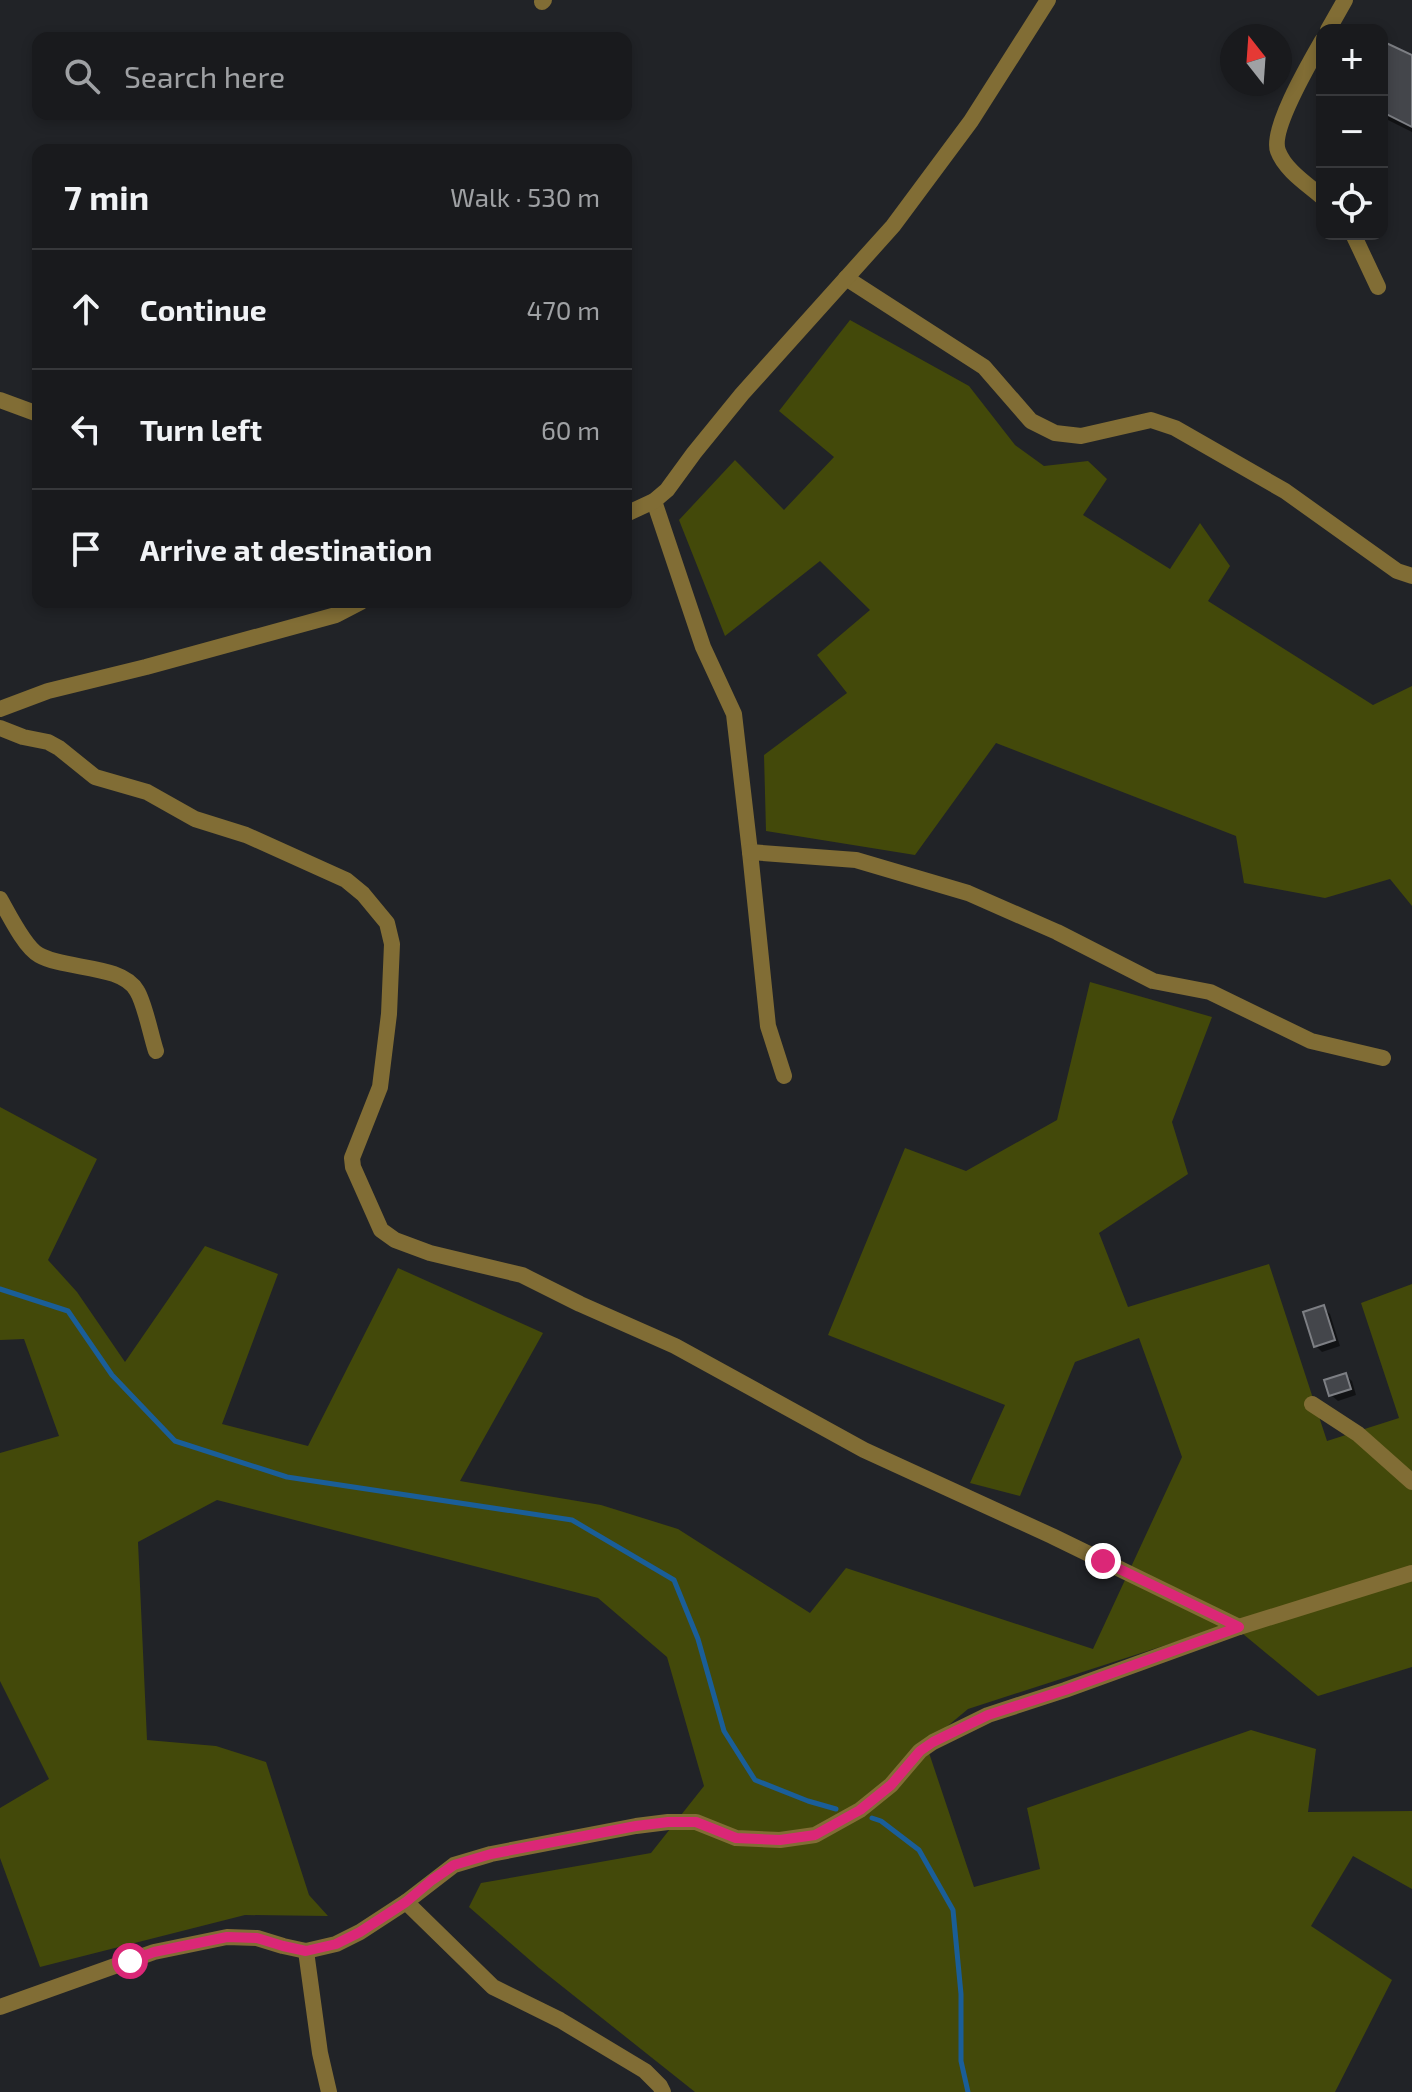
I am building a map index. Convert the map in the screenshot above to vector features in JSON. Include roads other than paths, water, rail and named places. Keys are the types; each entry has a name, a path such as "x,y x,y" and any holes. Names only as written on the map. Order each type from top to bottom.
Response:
{"street":[{"path":"632,511 654,501 667,490 742,394 893,226 971,121 1048,0"},
{"path":"1331,24 1345,0"},
{"path":"1316,52 1276,135 1278,150 1287,166 1316,192"},
{"path":"1356,240 1378,287"},
{"path":"846,278 984,367 1031,421 1055,433 1081,436 1151,420 1175,428 1285,491 1397,571 1412,576"},
{"path":"0,400 32,412"},
{"path":"654,501 703,647 734,714 768,1026 784,1076"},
{"path":"0,709 48,691 336,615 349,608"},
{"path":"0,728 48,742 95,777 147,792 195,819 246,835 346,880 363,894 387,923 392,944 389,1014 380,1087 352,1158 353,1167 381,1230 395,1240 430,1253 522,1275 675,1346 864,1450 1052,1536 1239,1627"},
{"path":"750,852 856,860 968,893 1057,932 1153,981 1210,992 1311,1041 1383,1058"},
{"path":"0,899 20,934 37,955 120,976 137,989 156,1051"},
{"path":"1312,1404 1358,1434 1412,1482"},
{"path":"0,2007 154,1952 227,1937 257,1938 306,1951 336,1944 406,1902 454,1865 491,1854 668,1822 696,1822 736,1838 780,1840 815,1835 860,1810 891,1785 920,1751 988,1715 1239,1627 1412,1573"},
{"path":"406,1902 493,1987 560,2020 645,2071 663,2092"},
{"path":"306,1951 320,2053 329,2092"}],"waterway":[{"path":"0,1289 68,1311 112,1375 175,1441 287,1477 572,1520 674,1580 698,1639 724,1731 755,1780 836,1809"},
{"path":"872,1818 881,1821 919,1850 953,1910 961,1994 961,2061 968,2092"}]}
